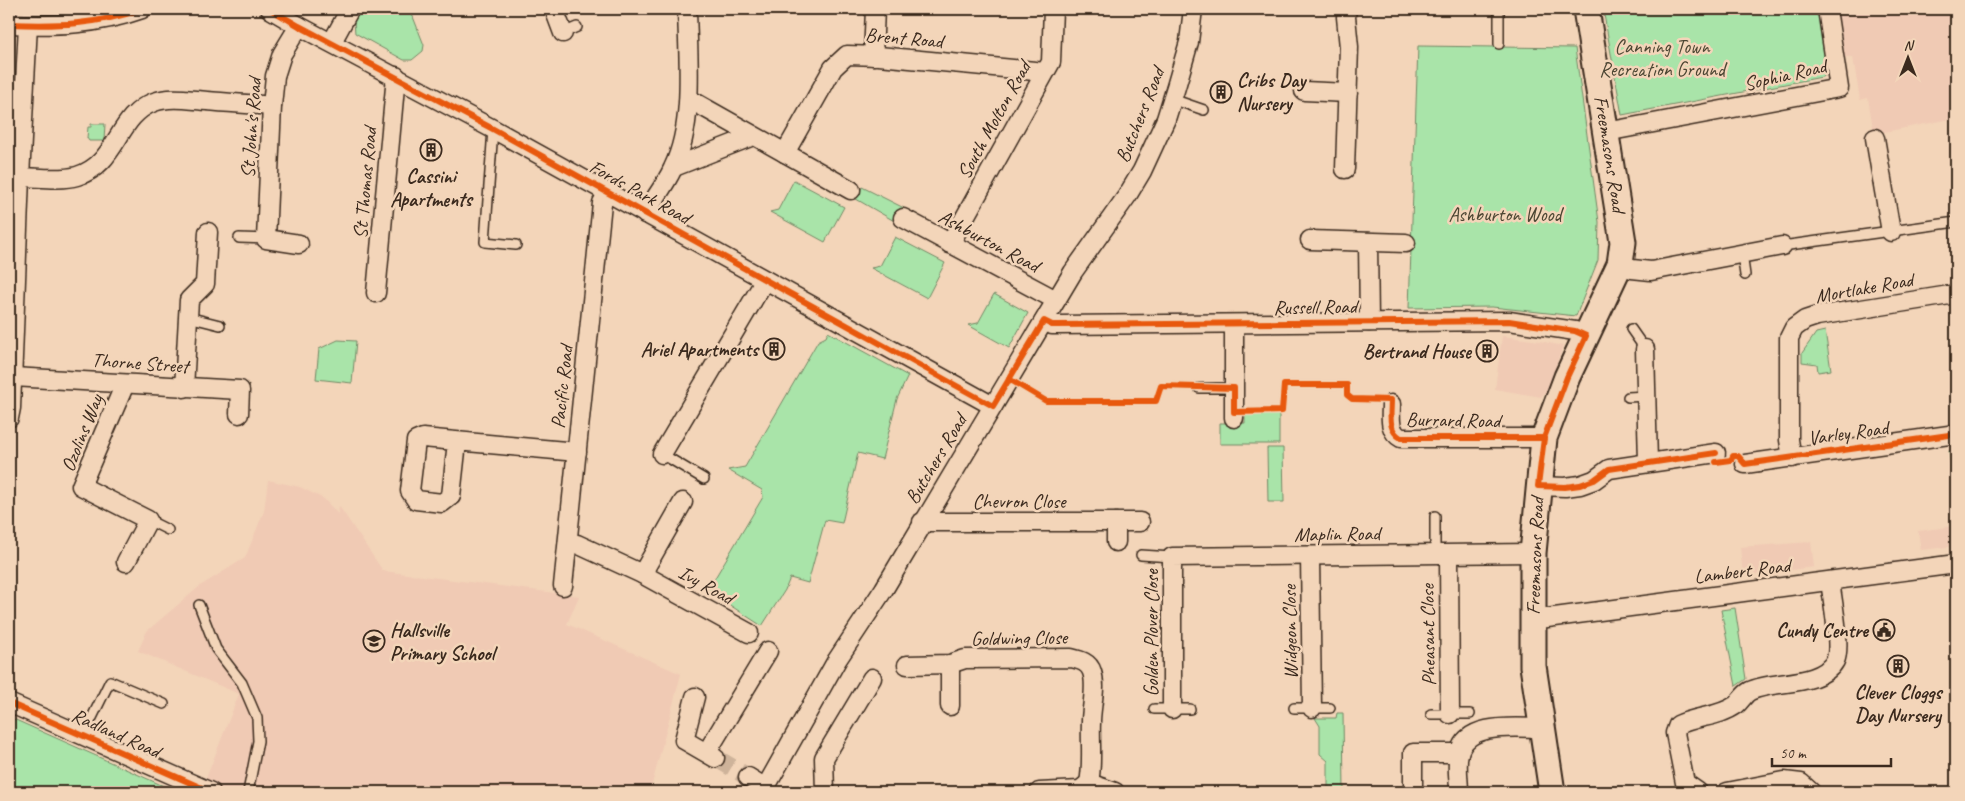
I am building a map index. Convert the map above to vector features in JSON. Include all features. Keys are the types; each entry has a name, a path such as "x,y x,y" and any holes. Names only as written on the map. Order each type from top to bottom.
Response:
{"street":[{"path":"9,24 90,23 142,9"},
{"name":"Fords Park Road","path":"270,9 494,129 606,193 993,406"},
{"path":"332,42 350,9"},
{"path":"554,9 570,30"},
{"path":"645,214 674,167 682,139 689,99 687,9"},
{"path":"873,56 875,9"},
{"name":"South Molton Road","path":"950,244 1050,62 1053,9"},
{"name":"Butchers Road","path":"764,790 837,660 884,589 922,522 1073,272 1128,196 1142,171 1166,119 1188,42 1193,9"},
{"path":"1345,170 1349,47 1347,9"},
{"name":"Freemasons Road","path":"1552,792 1533,666 1533,554 1544,438 1567,377 1620,264 1622,232 1586,9"},
{"name":"Sophia Road","path":"1606,132 1839,88 1827,9"},
{"path":"9,418 13,377 20,177 15,140 28,24"},
{"name":"St John's Road","path":"266,239 275,76 282,54 299,26"},
{"name":"Brent Road","path":"785,153 833,68 847,55 1045,72"},
{"name":"St Thomas Road","path":"376,293 396,76"},
{"path":"1304,91 1348,93"},
{"path":"20,177 64,178 77,176 88,171 104,160 128,120 139,109 155,102 174,99 272,106"},
{"path":"689,99 851,190"},
{"path":"674,167 753,136"},
{"path":"1875,138 1891,232"},
{"name":"Pacific Road","path":"563,586 603,200 606,193"},
{"name":"Ashburton Road","path":"903,218 1056,300"},
{"path":"184,388 189,300 205,284 208,232"},
{"path":"266,239 299,244"},
{"path":"1310,240 1406,243"},
{"path":"1368,242 1369,322"},
{"path":"1620,264 1638,270 1651,271 1782,246"},
{"path":"662,454 765,280"},
{"name":"Mortlake Road","path":"1792,458 1788,440 1788,355 1789,338 1794,328 1805,320 1817,316 1956,294"},
{"name":"Russell Road","path":"1044,321 1052,325 1509,321 1575,331 1586,336"},
{"path":"1234,324 1234,418"},
{"path":"1646,349 1648,462"},
{"name":"Thorne Street","path":"13,377 240,390 239,414"},
{"name":"Ozolins Way","path":"125,384 81,486 148,520"},
{"name":"Burrard Road","path":"1391,404 1392,430 1394,435 1401,438 1544,438"},
{"name":"Varley Road","path":"1745,464 1956,434"},
{"path":"457,442 577,452"},
{"path":"1538,486 1580,485 1594,480 1609,468 1716,453"},
{"path":"642,574 683,502"},
{"path":"126,562 148,520"},
{"name":"Chevron Close","path":"922,522 1140,522"},
{"path":"1116,522 1116,542"},
{"name":"Ivy Road","path":"568,542 577,544 642,574 749,633"},
{"name":"Pheasant Close","path":"1442,554 1450,714"},
{"name":"Maplin Road","path":"1172,557 1533,554"},
{"name":"Widgeon Close","path":"1310,556 1312,708"},
{"name":"Golden Plover Close","path":"1172,557 1172,709"},
{"name":"Lambert Road","path":"1532,620 1956,564"},
{"path":"1698,792 1686,783 1675,733 1678,725 1688,720 1715,715 1736,705 1749,691 1820,676 1835,661 1837,643 1830,581"},
{"path":"695,697 684,740 711,755 768,651"},
{"name":"Goldwing Close","path":"907,665 950,664 965,659 1071,658 1082,660 1088,665 1093,678 1089,783"},
{"name":"Goldwing Close","path":"950,664 950,706"},
{"path":"825,792 824,758 872,678"},
{"name":"Radland Road","path":"9,703 211,792"},
{"path":"1460,792 1459,753 1465,741 1475,733 1485,729 1542,728"},
{"path":"1413,792 1413,753 1459,753"},
{"path":"748,777 764,790"},
{"path":"1727,792 1784,781 1801,783 1811,792"},
{"path":"1039,792 1080,790 1089,783 1115,792"}],"lane":[{"path":"1499,9 1499,44"},
{"path":"1172,99 1204,110"},
{"path":"494,129 485,242 516,246"},
{"path":"1782,246 1956,222"},
{"path":"239,238 266,239"},
{"path":"1742,254 1745,275"},
{"path":"188,317 220,325"},
{"path":"1630,329 1646,349"},
{"path":"1199,388 1234,388"},
{"path":"1628,397 1646,396"},
{"path":"662,454 704,478"},
{"path":"1435,516 1442,554"},
{"name":"Ozolins Way","path":"148,520 168,530"},
{"name":"Maplin Road","path":"1141,555 1172,557"},
{"path":"199,605 216,649 242,683 257,718 258,741 248,792"},
{"path":"83,736 110,681 164,704"},
{"name":"Widgeon Close","path":"1294,708 1330,708"},
{"name":"Golden Plover Close","path":"1154,709 1190,709"},
{"name":"Pheasant Close","path":"1431,714 1470,714"}],"shaded area":[{"path":"1819,9 1956,9 1956,118 1874,134 1868,98 1860,100 1853,57 1836,60"},
{"path":"1502,336 1563,346 1548,389 1541,397 1495,389"},
{"name":"Hallsville Primary School","path":"268,480 300,487 324,499 338,514 339,506 383,571 579,596 567,624 681,674 650,792 233,792 205,781 239,694 138,651 147,631 200,586 245,558 264,511"},
{"path":"1956,526 1956,546 1921,550 1918,531"},
{"path":"1811,542 1814,567 1743,576 1740,547"}],"green space":[{"path":"362,9 410,9 424,45 423,51 412,60 404,60 355,33 354,21"},
{"name":"Canning Town Recreation Ground","path":"1603,9 1819,9 1829,73 1822,77 1622,115"},
{"name":"Ashburton Wood","path":"1418,46 1575,48 1599,222 1598,260 1576,316 1492,307 1409,308"},
{"path":"91,124 105,124 104,141 89,141 87,138 88,127 91,127"},
{"path":"794,180 844,207 825,242 770,212 778,210"},
{"path":"862,187 904,208 905,211 896,222 856,199"},
{"path":"895,237 945,263 927,298 871,268 880,266"},
{"path":"994,294 1028,313 1009,348 968,325 978,323"},
{"path":"1825,331 1831,370 1818,372 1817,364 1802,362 1802,353 1816,333"},
{"path":"828,332 908,376 897,399 882,459 858,453 842,523 825,520 808,583 790,578 785,590 762,626 705,589 709,588 763,497 762,490 728,470 745,467 818,341 826,337"},
{"path":"338,340 356,341 352,383 316,379 319,349"},
{"path":"1245,413 1279,413 1279,444 1220,444 1220,423 1245,423"},
{"path":"1267,448 1283,448 1284,502 1268,502"},
{"path":"1956,450 1956,507 1949,451"},
{"path":"1735,608 1746,679 1736,686 1721,610"},
{"path":"1337,713 1343,713 1344,792 1328,792 1328,761 1320,754 1320,726 1315,718 1336,718"},
{"path":"9,717 177,792 9,792"}],"tunnel":[{"path":"716,758 748,777"}],"cycle path":[{"path":"9,24 43,25 76,23 109,18 142,9"},
{"path":"270,9 493,129 993,406 1044,321 1052,325 1509,321 1575,331 1586,336 1567,377 1544,438 1538,486 1565,487 1580,485 1594,480 1609,469 1716,453"},
{"path":"1009,379 1046,401 1156,401 1161,386 1234,388 1234,412 1282,411 1284,385 1347,385 1347,395 1352,399 1391,400 1390,416 1392,426 1401,438 1544,438"},
{"path":"1716,462 1731,460 1733,456 1738,456 1745,464 1956,434"},
{"path":"9,703 211,792"}],"place":[{"name":"Cribs Day Nursery","path":"1221,92"},
{"name":"Cassini Apartments","path":"431,150"},
{"name":"Ariel Apartments","path":"774,349"},
{"name":"Bertrand House","path":"1487,351"},
{"name":"Cundy Centre","path":"1884,630"},
{"name":"Hallsville Primary School","path":"374,641"},
{"name":"Clever Cloggs Day Nursery","path":"1898,666"}]}
